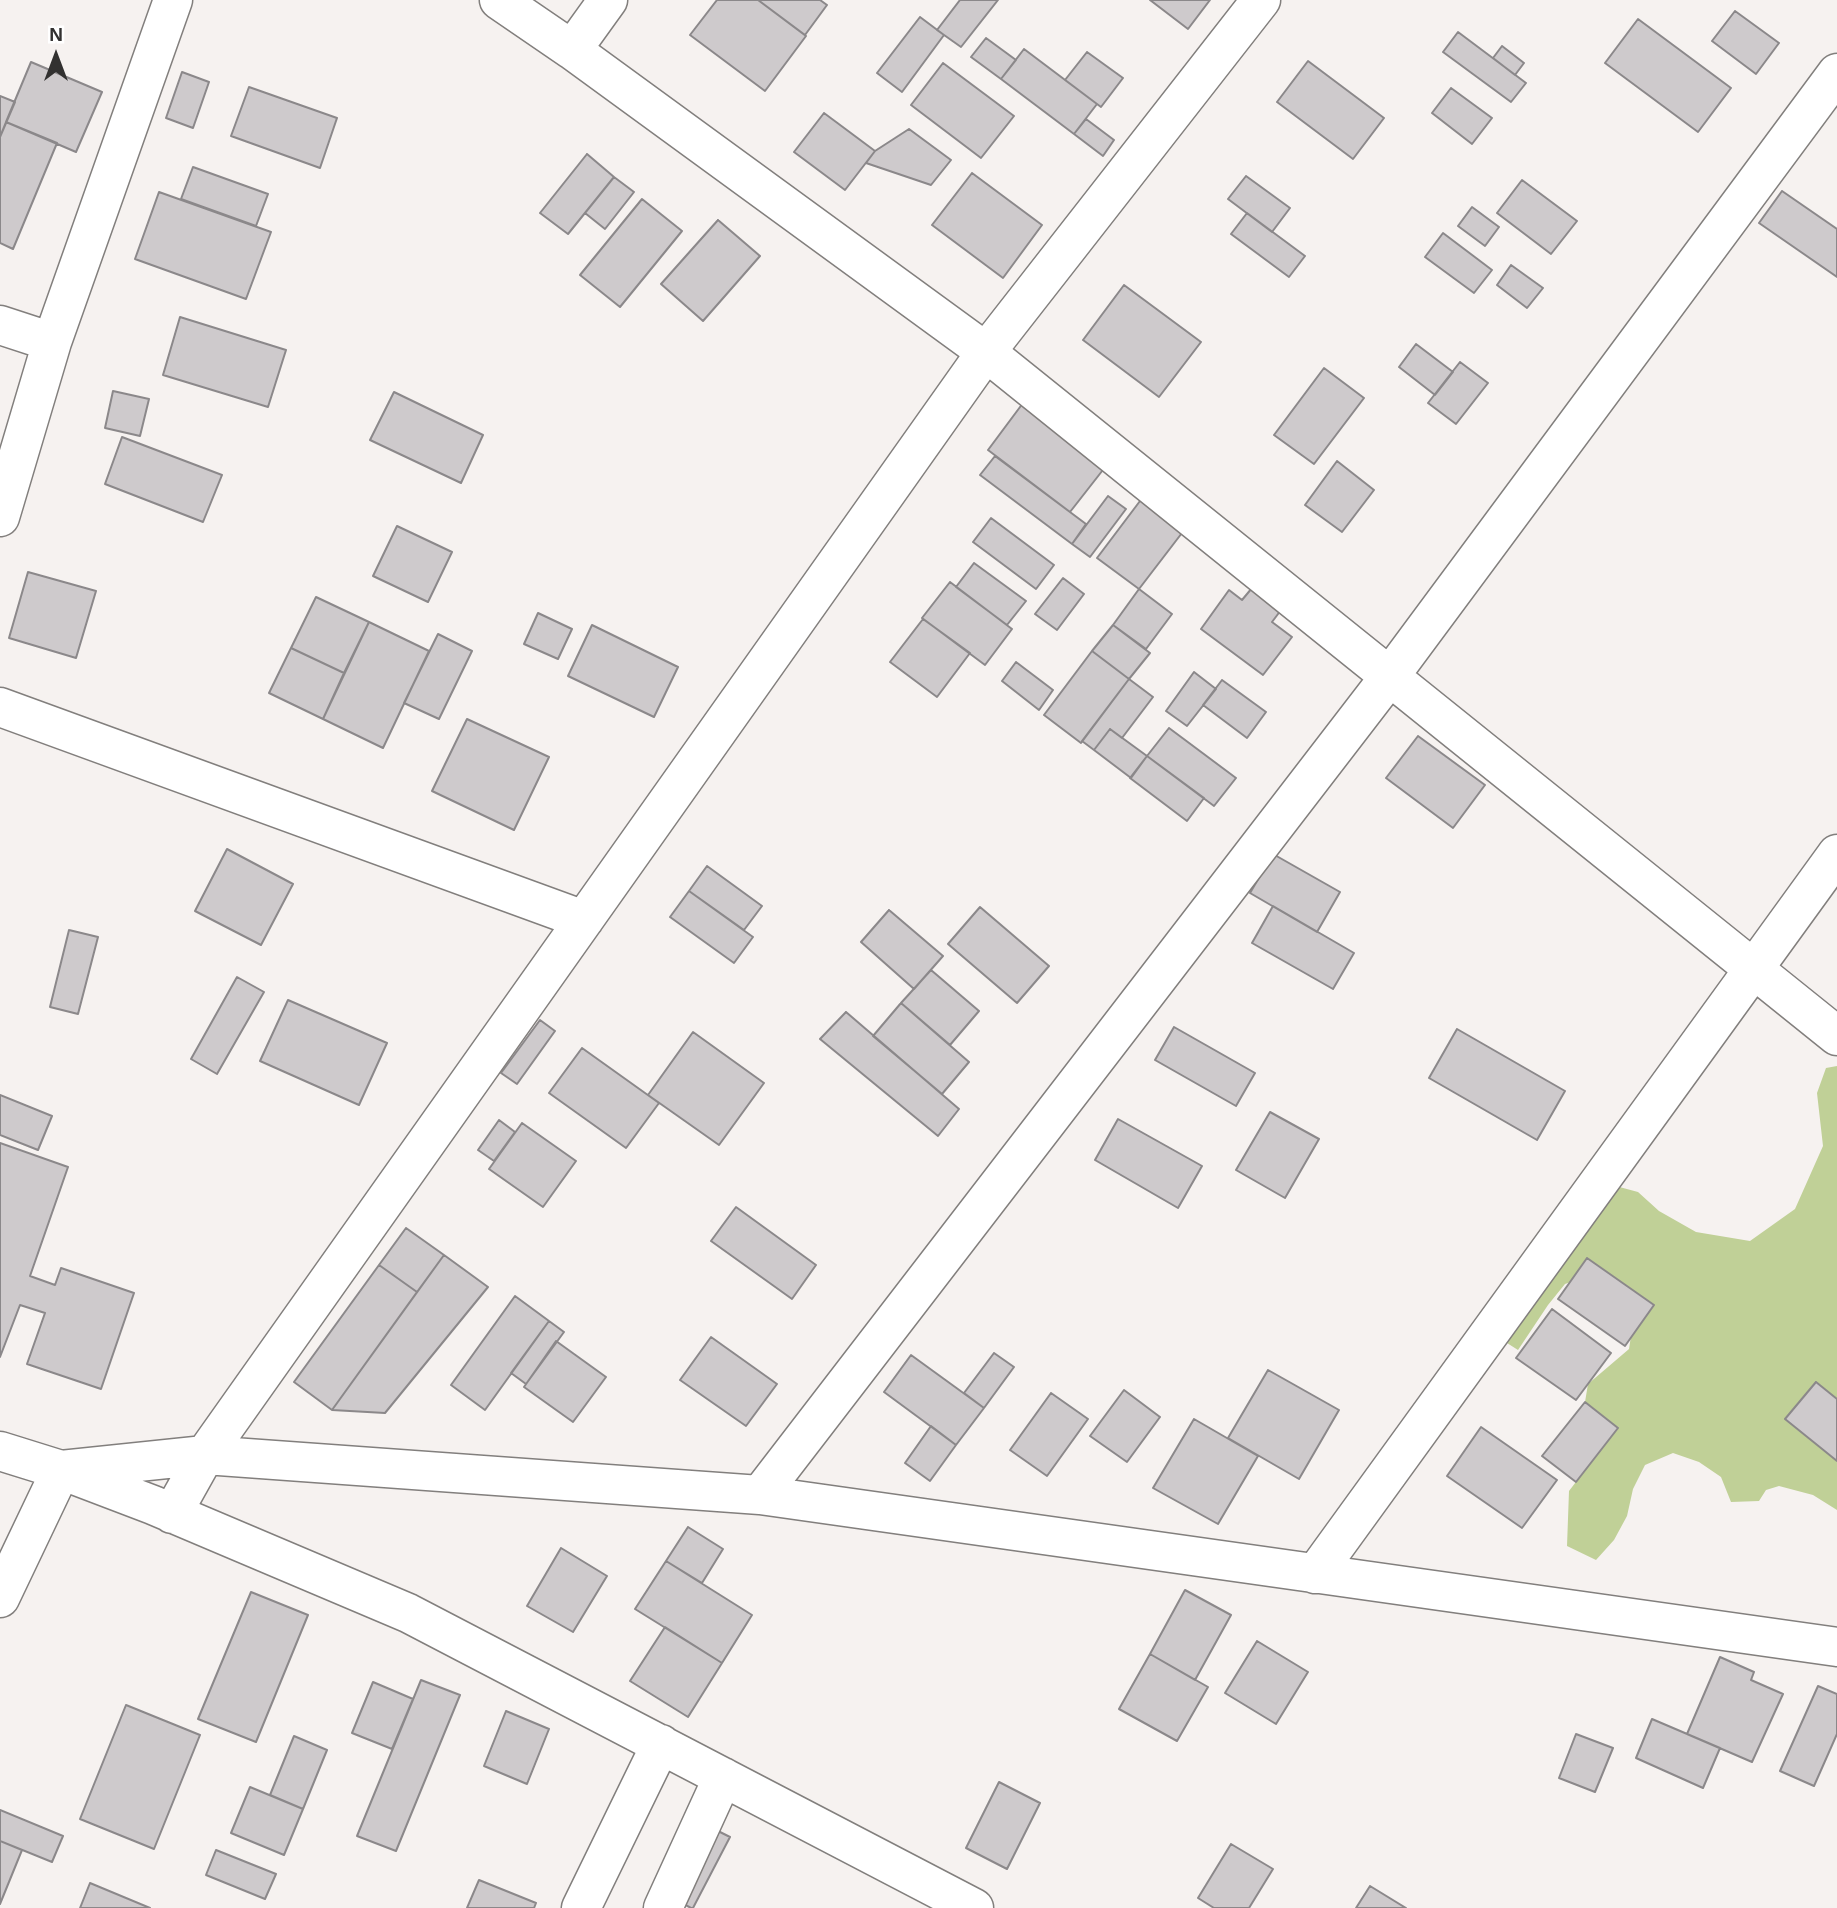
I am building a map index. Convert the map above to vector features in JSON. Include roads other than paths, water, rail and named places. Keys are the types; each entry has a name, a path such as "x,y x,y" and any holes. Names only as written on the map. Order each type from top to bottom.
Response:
{"street":[{"path":"0,517 52,342 173,0"},
{"path":"499,0 572,50 986,352 1837,1036"},
{"path":"572,50 608,0"},
{"path":"172,1514 205,1455 986,352 1261,0"},
{"path":"760,1495 1390,676 1837,73"},
{"path":"0,325 52,342"},
{"path":"0,707 584,920"},
{"path":"1315,1574 1837,854"},
{"path":"0,1451 153,1504 408,1613 974,1908"},
{"path":"61,1470 205,1455 760,1495 1837,1647"},
{"path":"0,1598 61,1470"},
{"path":"581,1908 661,1744"},
{"path":"663,1908 723,1777"}]}
